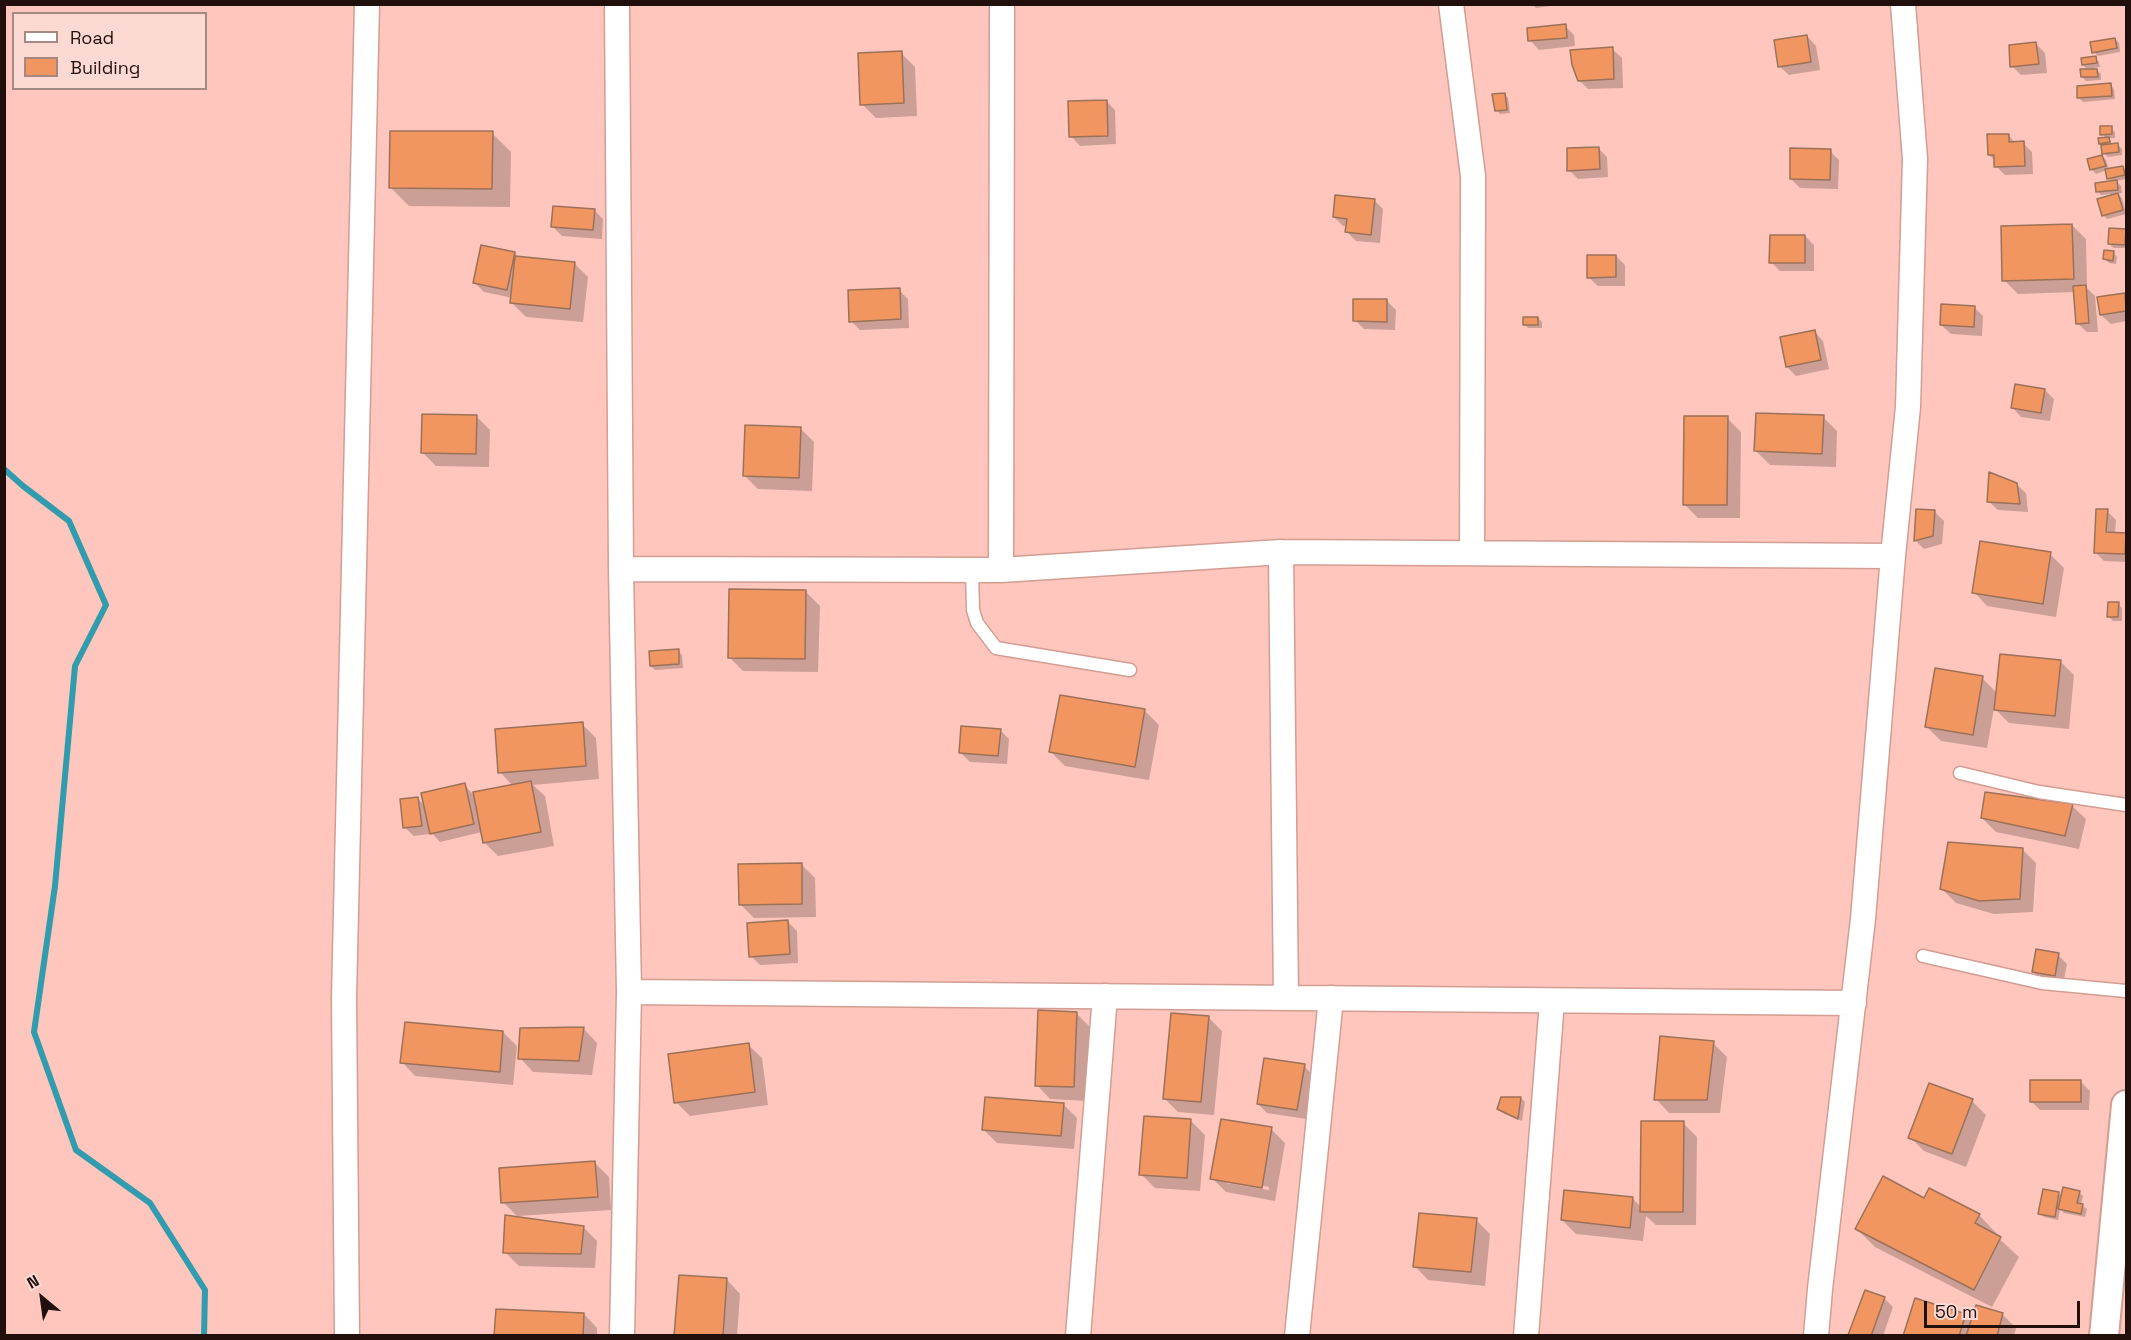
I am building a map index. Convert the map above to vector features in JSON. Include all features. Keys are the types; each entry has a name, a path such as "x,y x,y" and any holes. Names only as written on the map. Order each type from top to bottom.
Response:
{"street":[{"path":"347,1335 344,998 367,4"},
{"path":"618,4 621,569 629,992 622,1335"},
{"path":"1001,570 1002,4"},
{"path":"1451,4 1473,176 1472,553"},
{"path":"1816,1335 1854,1003 1908,407 1915,159 1903,4"},
{"path":"621,569 1001,570 1281,552 1893,556"},
{"path":"1281,552 1286,998"},
{"path":"629,992 1854,1003"},
{"path":"1078,1335 1105,996"},
{"path":"1297,1335 1331,998"},
{"path":"1526,1335 1552,1000"},
{"path":"2104,1335 2118,1271 2127,1105"}],"lane":[{"path":"972,570 973,610 976,623 996,648 1130,670"},
{"path":"1960,773 2039,792 2127,805"},
{"path":"1923,956 2042,983 2127,991"}],"building":[{"path":"1566,24 1567,38 1528,41 1527,28"},
{"path":"1807,35 1811,62 1778,67 1774,40"},
{"path":"2115,38 2117,48 2092,53 2090,42"},
{"path":"2036,42 2039,64 2010,67 2009,45"},
{"path":"1613,47 1614,79 1578,81 1572,65 1570,50"},
{"path":"902,51 904,103 860,105 858,53"},
{"path":"2096,56 2097,63 2082,65 2081,58"},
{"path":"2080,69 2097,69 2098,77 2081,77"},
{"path":"2111,83 2112,96 2077,98 2077,86"},
{"path":"1505,93 1507,110 1495,111 1492,94"},
{"path":"1107,100 1108,136 1069,137 1068,101"},
{"path":"2100,126 2112,126 2112,134 2100,135"},
{"path":"390,131 493,131 492,189 389,188"},
{"path":"1987,134 2009,134 2009,142 2024,141 2025,166 1994,167 1994,155 1988,155"},
{"path":"2109,137 2110,142 2099,144 2098,138"},
{"path":"2118,143 2119,152 2102,154 2101,145"},
{"path":"1599,147 1600,169 1567,171 1567,148"},
{"path":"1790,148 1831,149 1830,180 1790,179"},
{"path":"2102,155 2106,166 2090,170 2087,159"},
{"path":"2123,166 2125,175 2107,179 2105,169"},
{"path":"2117,180 2118,190 2096,192 2095,183"},
{"path":"2118,193 2123,210 2102,216 2097,199"},
{"path":"1335,195 1375,199 1371,235 1345,232 1347,219 1333,217"},
{"path":"553,206 595,209 593,230 551,227"},
{"path":"2072,224 2074,279 2002,281 2001,226"},
{"path":"2109,228 2126,229 2125,245 2108,244"},
{"path":"1770,235 1805,235 1805,263 1769,263"},
{"path":"481,245 515,252 507,290 473,283"},
{"path":"2104,250 2114,251 2113,261 2103,259"},
{"path":"1587,255 1616,255 1616,277 1587,278"},
{"path":"515,256 575,262 570,309 510,303"},
{"path":"2086,285 2089,323 2076,324 2073,286"},
{"path":"900,288 901,319 849,322 848,290"},
{"path":"2125,293 2126,311 2100,315 2097,297"},
{"path":"1353,299 1387,299 1387,322 1353,321"},
{"path":"1941,304 1975,306 1974,327 1940,325"},
{"path":"1523,317 1538,317 1538,325 1523,325"},
{"path":"1815,330 1821,360 1786,367 1780,337"},
{"path":"2015,384 2045,389 2041,413 2011,408"},
{"path":"1756,413 1824,415 1822,454 1754,451"},
{"path":"422,414 477,415 476,454 421,453"},
{"path":"1684,416 1728,416 1727,505 1683,505"},
{"path":"745,425 801,427 799,478 743,476"},
{"path":"1989,472 2017,483 2020,504 1987,502"},
{"path":"1916,509 1935,510 1933,536 1914,541"},
{"path":"2096,509 2108,509 2106,532 2126,533 2125,554 2094,553"},
{"path":"1980,541 2051,552 2043,604 1972,593"},
{"path":"729,589 806,590 805,659 728,658"},
{"path":"2108,602 2119,602 2118,617 2107,617"},
{"path":"679,649 679,664 650,666 649,651"},
{"path":"2000,654 2061,660 2055,716 1994,710"},
{"path":"1935,668 1983,676 1973,735 1925,727"},
{"path":"1060,695 1145,709 1135,767 1049,752"},
{"path":"583,722 586,766 498,773 495,729"},
{"path":"961,726 1001,729 998,756 959,753"},
{"path":"531,781 541,832 483,843 473,792"},
{"path":"465,783 474,824 430,834 421,793"},
{"path":"1985,792 2073,804 2065,836 1981,818"},
{"path":"418,797 422,826 403,828 400,799"},
{"path":"1948,842 2023,848 2020,899 1979,901 1940,889"},
{"path":"802,863 802,904 739,905 738,864"},
{"path":"788,920 790,954 749,957 747,923"},
{"path":"2036,949 2059,953 2055,976 2032,972"},
{"path":"1038,1010 1077,1012 1074,1087 1035,1086"},
{"path":"1171,1013 1209,1016 1201,1102 1163,1099"},
{"path":"405,1022 503,1031 500,1072 400,1063"},
{"path":"584,1027 579,1061 518,1059 520,1028"},
{"path":"1660,1036 1714,1041 1707,1100 1654,1100"},
{"path":"749,1043 755,1092 674,1103 668,1054"},
{"path":"1264,1058 1305,1064 1297,1110 1257,1104"},
{"path":"2030,1080 2081,1080 2081,1102 2030,1102"},
{"path":"1929,1083 1973,1099 1952,1154 1908,1138"},
{"path":"985,1097 1064,1103 1061,1136 982,1130"},
{"path":"1501,1097 1521,1097 1518,1119 1497,1109"},
{"path":"1144,1116 1191,1119 1187,1178 1139,1175"},
{"path":"1221,1119 1272,1127 1262,1188 1210,1179"},
{"path":"1641,1121 1684,1121 1683,1212 1640,1212"},
{"path":"595,1161 598,1197 501,1203 499,1168"},
{"path":"1883,1176 1924,1198 1929,1188 1980,1214 1975,1223 2001,1237 1974,1290 1855,1229"},
{"path":"2063,1187 2080,1191 2077,1203 2083,1204 2081,1214 2058,1209"},
{"path":"2043,1189 2059,1192 2055,1217 2038,1214"},
{"path":"1564,1190 1633,1197 1630,1228 1561,1220"},
{"path":"1419,1213 1477,1218 1471,1272 1413,1267"},
{"path":"505,1215 584,1226 581,1254 503,1253"},
{"path":"679,1275 727,1278 723,1336 674,1336"},
{"path":"1865,1290 1885,1297 1871,1336 1849,1336 1848,1335"},
{"path":"1915,1298 1966,1314 1959,1336 1903,1336"},
{"path":"1976,1305 2003,1313 1997,1336 1966,1336"},
{"path":"496,1309 584,1313 583,1336 494,1336"}],"waterway":[{"path":"4,469 69,521 106,605 75,666 55,886 34,1032 76,1150 150,1203 205,1290 204,1336"}]}
